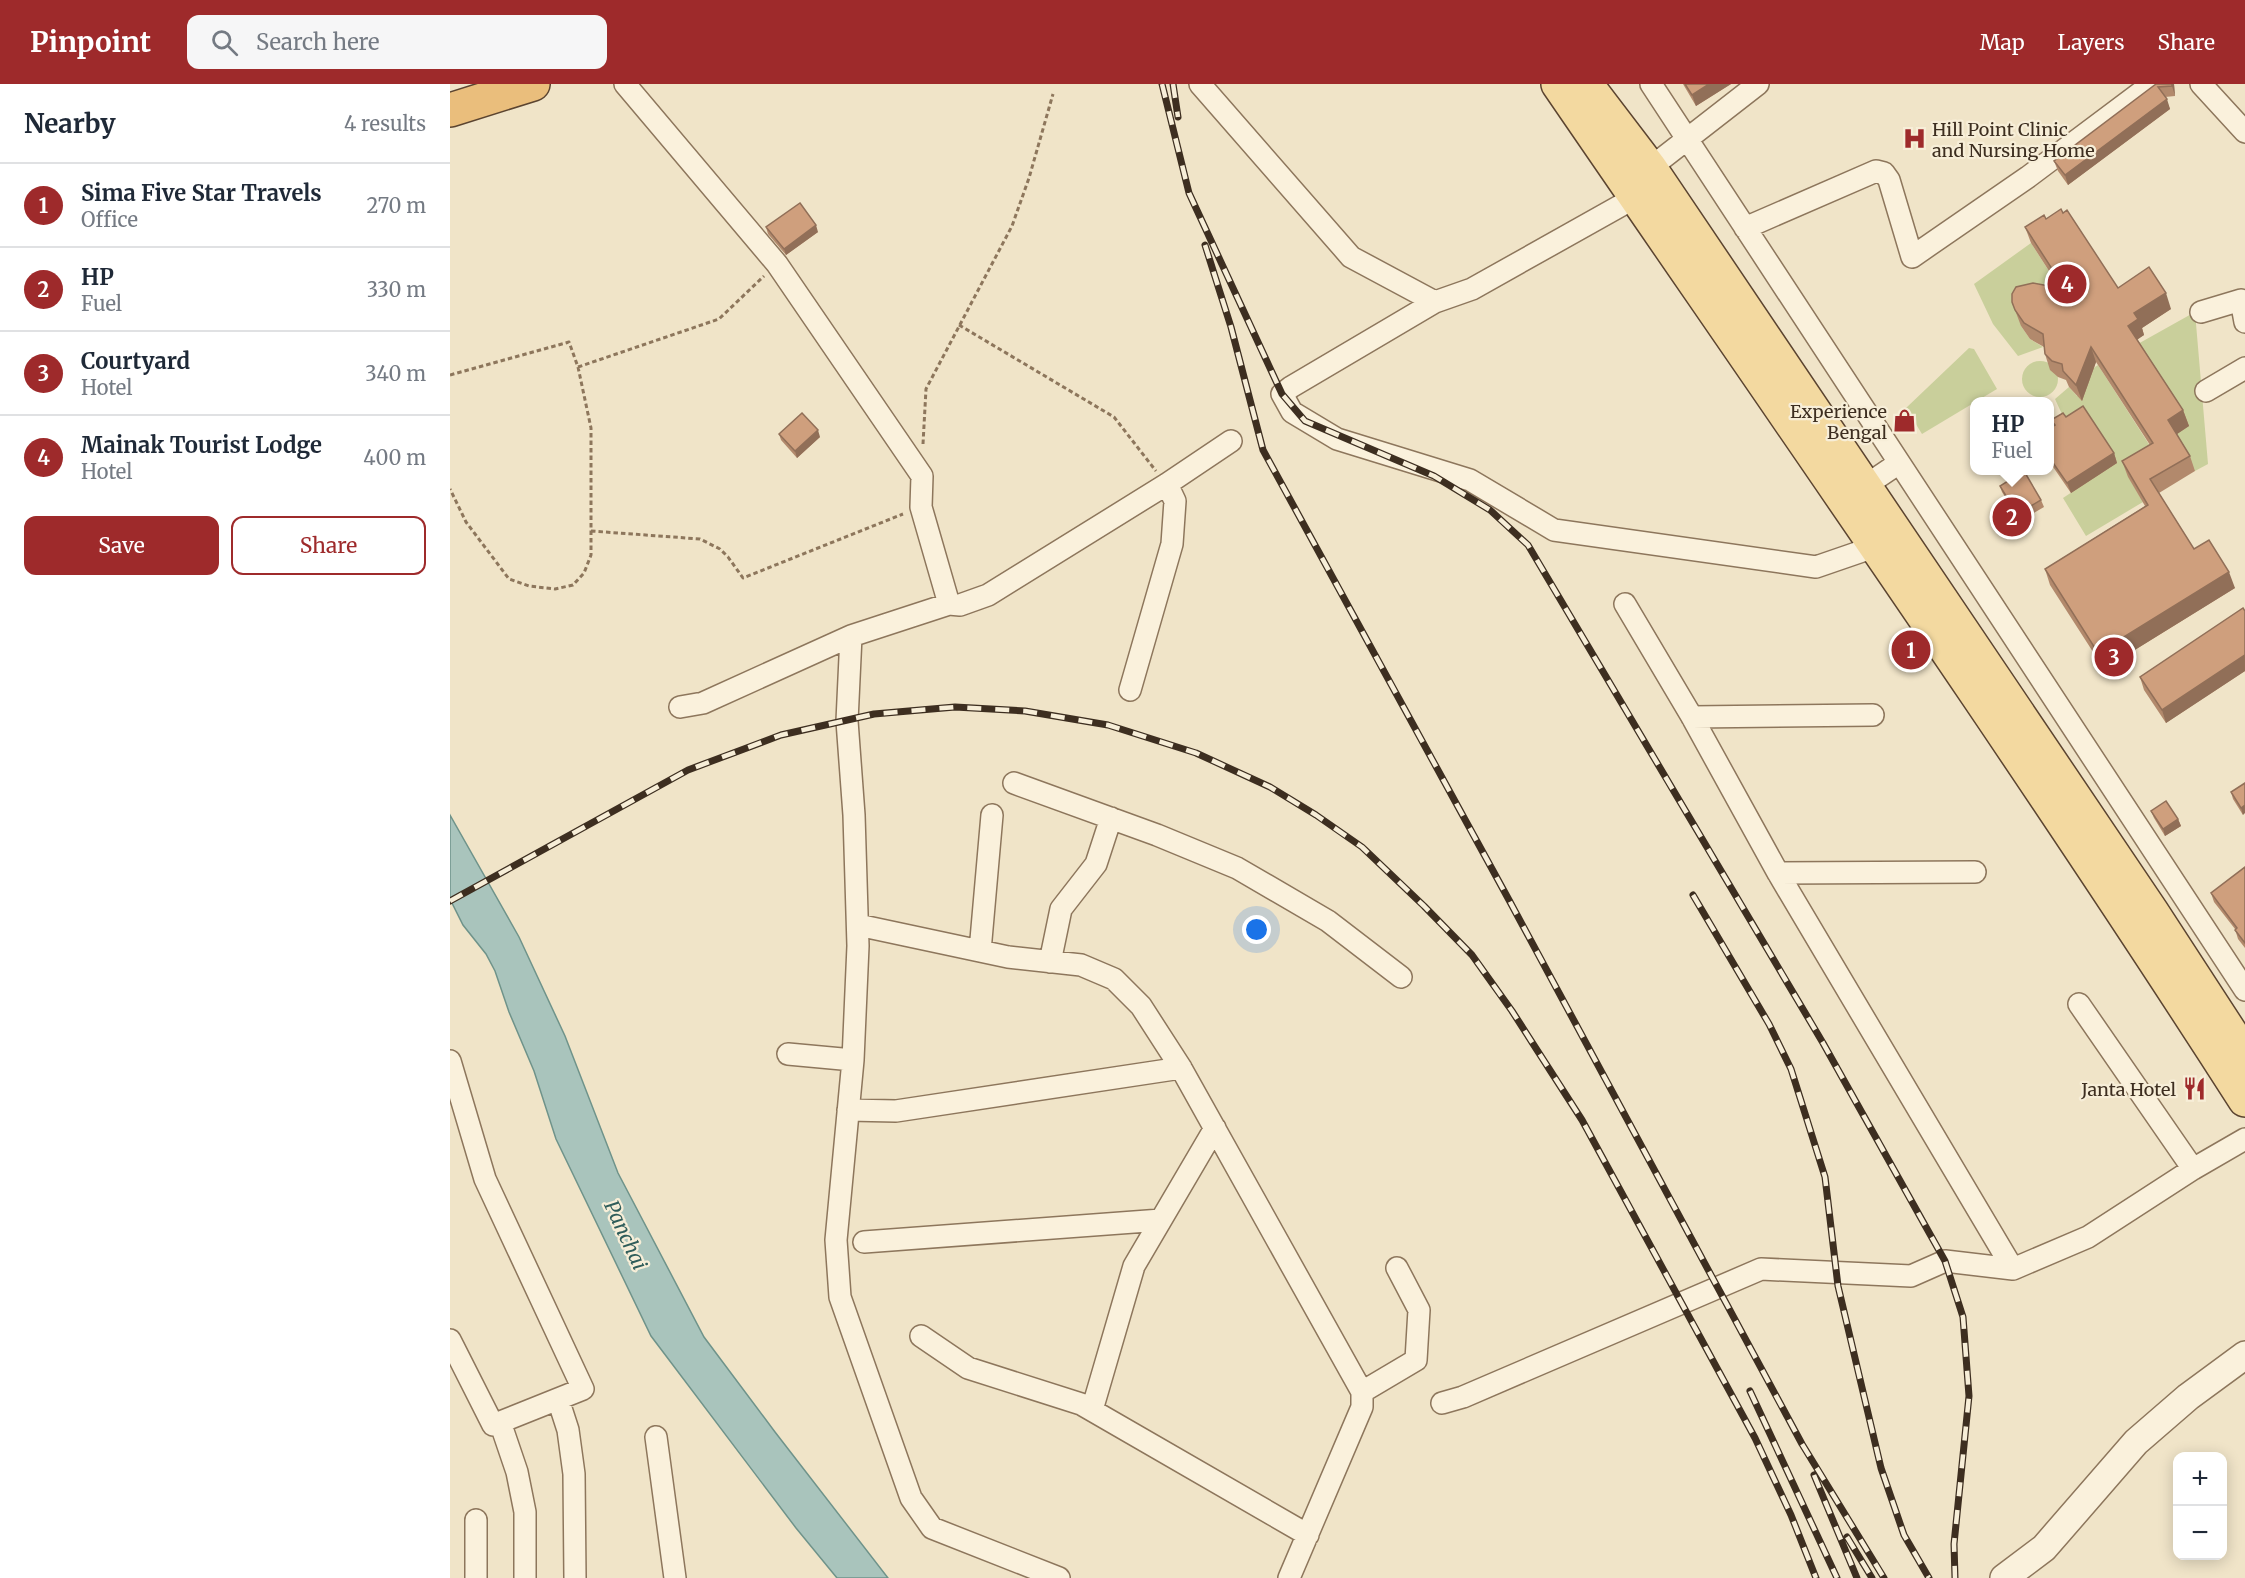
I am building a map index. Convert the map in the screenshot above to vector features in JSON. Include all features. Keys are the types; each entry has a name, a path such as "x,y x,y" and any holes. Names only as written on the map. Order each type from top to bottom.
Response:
{"highway":[{"path":"450,110 533,84"}],"main road":[{"path":"1558,84 1636,197 1855,493 2146,902 2245,1055"},
{"path":"1586,84 1650,168 1855,493 1877,546 2132,923 2245,1100"}],"street":[{"path":"626,84 777,264 922,476 921,507 949,604"},
{"path":"1200,84 1351,257 1435,302"},
{"path":"1651,84 2245,990"},
{"path":"1650,168 1758,84"},
{"path":"1745,228 1876,171 1889,180 1912,257 2028,177 2152,84"},
{"path":"2201,84 2245,132"},
{"path":"1636,197 1472,289 1435,302 1291,387 1282,394 1292,412 1337,440 1470,480 1554,530 1816,567 1877,546"},
{"path":"2201,312 2241,300 2245,322"},
{"path":"2206,391 2245,368"},
{"path":"680,707 704,703 851,636 949,604 960,605 988,595 1167,484 1231,441"},
{"path":"1855,493 1899,463"},
{"path":"1130,690 1172,544 1175,501 1167,484"},
{"path":"1625,604 1692,717 1778,873 2013,1269"},
{"path":"851,636 847,721 858,925 853,1060 836,1240 840,1297 911,1498 932,1528 1059,1578"},
{"path":"1692,717 1873,715"},
{"path":"1014,783 1112,818 1237,868 1328,921 1401,976"},
{"path":"980,951 992,815"},
{"path":"1050,962 1061,909 1096,864 1112,818"},
{"path":"1778,873 1975,872"},
{"path":"858,925 980,951 1081,965 1114,980 1141,1006 1181,1068 1362,1392 1362,1407 1289,1578"},
{"path":"2079,1004 2193,1169"},
{"path":"788,1054 853,1060"},
{"path":"450,1061 485,1179 583,1389 493,1425 450,1340"},
{"path":"848,1110 896,1111 1181,1068"},
{"path":"1092,1410 1134,1266 1215,1128"},
{"path":"1442,1403 1463,1397 1761,1269 1911,1276 1945,1261 2013,1269 2088,1237 2193,1169 2245,1139"},
{"path":"864,1242 1161,1220"},
{"path":"1362,1392 1416,1360 1419,1310 1397,1268"},
{"path":"921,1336 968,1368 1081,1404 1308,1535"},
{"path":"2004,1578 2044,1548 2136,1442 2188,1397 2244,1355"},
{"path":"558,1399 568,1430 574,1474 575,1578"},
{"path":"500,1422 516,1472 525,1512 525,1578"},
{"path":"656,1437 675,1578"},
{"path":"476,1520 476,1578"}],"path":[{"path":"922,476 926,389 1012,226 1029,178 1053,94"},
{"path":"578,367 719,319 777,264"},
{"path":"959,325 1113,417 1167,484"},
{"path":"450,375 569,342 578,367 591,428 591,555 584,573 573,585 555,589 528,586 510,579 466,522 450,489"},
{"path":"591,531 700,539 720,549 743,578 921,507"}],"green space":[{"path":"2031,243 2061,290 2021,326 2030,339 2043,347 2018,356 1993,324 1974,284"},
{"path":"2195,312 2208,464 2195,471 2128,476 2143,502 2086,536 2063,498 2117,462 2066,423 2055,399 2069,387 2077,396 2084,395 2092,369 2098,365 2152,449 2136,345"},
{"path":"1969,348 1974,349 1997,389 1984,397 1970,397 1970,405 1922,434 1906,408"},
{"path":"2040,361 2053,366 2058,379 2053,392 2040,397 2027,392 2022,379 2027,366"}],"water":[{"name":"Panchai","path":"450,815 519,937 565,1036 618,1173 704,1337 888,1578 837,1578 796,1528 651,1336 556,1139 534,1071 509,1012 495,971 486,954 463,925 450,899"}],"building":[{"path":"1685,84 1709,84 1692,95"},
{"path":"2156,84 2172,84 2172,86 2158,87 2167,99 2065,175 2054,161"},
{"path":"800,203 816,225 784,249 766,227"},
{"path":"2061,209 2063,213 2067,210 2118,288 2149,267 2166,293 2134,313 2138,319 2128,326 2183,410 2168,420 2190,456 2150,479 2194,549 2209,540 2229,572 2098,653 2045,569 2148,505 2122,461 2153,443 2091,347 2076,385 2063,371 2062,364 2052,361 2045,354 2043,334 2024,323 2015,310 2012,294 2016,287 2033,283 2065,289 2025,227 2044,215 2046,219"},
{"path":"2083,406 2114,453 2067,483 2054,464 2054,418 2063,413 2066,417"},
{"path":"802,413 818,430 795,451 779,434"},
{"path":"2018,475 2026,475 2041,500 2017,514 2000,486"},
{"path":"2243,608 2245,611 2245,655 2162,710 2140,677"},
{"path":"2245,783 2245,805 2241,808 2231,792"},
{"path":"2166,801 2178,819 2163,829 2151,811"},
{"path":"2245,867 2245,943 2235,930 2237,928 2211,893"}],"railway":[{"path":"1162,84 1189,193 1282,394 1305,421 1434,476 1490,510 1528,545 1823,1043 1945,1261 1963,1317 1969,1396 1954,1544 1955,1578"},
{"path":"1173,84 1178,117"},
{"path":"1205,245 1231,327 1263,450 1802,1444 1884,1578"},
{"path":"450,901 688,770 781,735 874,714 955,707 1025,711 1108,725 1196,753 1270,787 1362,847 1472,955 1512,1011 1582,1120 1755,1438 1791,1515 1816,1578"},
{"path":"1693,895 1769,1024 1791,1069 1825,1177 1838,1286 1881,1468 1904,1535 1929,1578"},
{"path":"1750,1391 1837,1578"},
{"path":"1814,1475 1857,1578"},
{"path":"1847,1537 1872,1578"}],"place":[{"name":"Hill Point Clinic and Nursing Home","path":"1914,139"},
{"name":"Mainak Tourist Lodge","path":"2067,284"},
{"name":"Experience Bengal","path":"1905,421"},
{"name":"HP","path":"2012,517"},
{"name":"Sima Five Star Travels","path":"1911,650"},
{"name":"Courtyard","path":"2114,657"},
{"name":"Janta Hotel","path":"2194,1089"}]}
